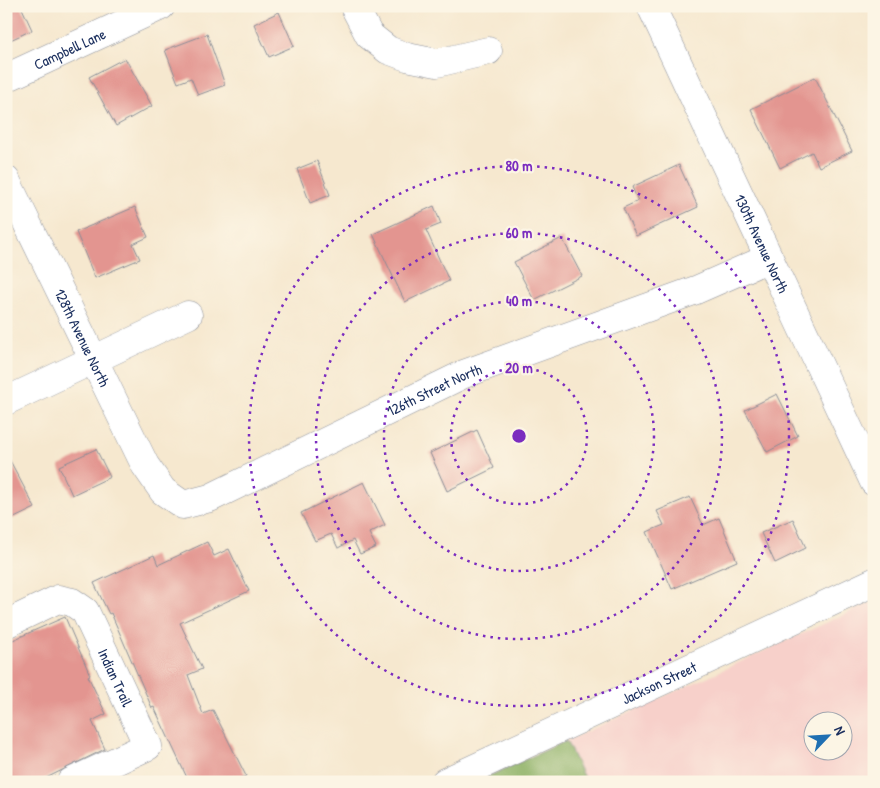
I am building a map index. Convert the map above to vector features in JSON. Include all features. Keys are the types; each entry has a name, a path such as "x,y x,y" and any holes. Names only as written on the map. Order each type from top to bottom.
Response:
{"street":[{"name":"Campbell Lane","path":"6,78 161,6"},
{"path":"354,6 369,35 388,50 407,57 437,63 488,51"},
{"name":"130th Avenue North","path":"651,6 874,482"},
{"name":"128th Avenue North","path":"6,180 145,465 163,491"},
{"name":"126th Street North","path":"163,491 184,505 210,498 464,374 696,290 769,258"},
{"path":"6,401 188,314"},
{"name":"Jackson Street","path":"445,782 874,582"},
{"name":"Indian Trail","path":"6,624 58,599 72,602 85,611 148,746 71,782"}],"shaded area":[{"path":"874,601 874,782 586,782 566,741"}],"green space":[{"path":"566,741 586,782 476,782"}],"building":[{"path":"6,6 21,6 32,30 6,42"},
{"path":"279,12 294,46 269,57 254,24"},
{"path":"207,34 225,85 198,95 191,78 178,83 165,50"},
{"path":"125,58 152,106 116,126 89,77"},
{"path":"815,77 852,151 819,167 812,152 780,168 751,109"},
{"path":"317,161 330,195 310,203 297,169"},
{"path":"679,165 698,207 636,236 623,208 638,201 632,187"},
{"path":"434,206 441,224 426,230 449,281 405,302 373,234"},
{"path":"135,207 148,237 133,244 140,259 95,278 76,232"},
{"path":"562,238 582,276 534,300 514,262"},
{"path":"777,394 798,436 767,452 745,410"},
{"path":"477,430 494,468 447,491 430,453"},
{"path":"96,449 110,477 72,495 59,466"},
{"path":"6,453 35,508 6,522"},
{"path":"364,482 385,525 369,533 376,547 360,554 353,540 338,548 331,534 315,541 301,513"},
{"path":"690,497 703,525 719,518 737,561 672,589 647,532 664,525 657,511"},
{"path":"793,519 806,548 775,563 761,533"},
{"path":"207,542 214,556 229,549 249,591 180,623 202,669 188,675 203,714 213,710 246,776 231,782 189,782 154,707 152,708 111,613 109,614 94,583 154,555 158,565"},
{"path":"65,617 90,675 88,676 106,714 92,721 105,749 38,782 6,782 6,643"}]}
